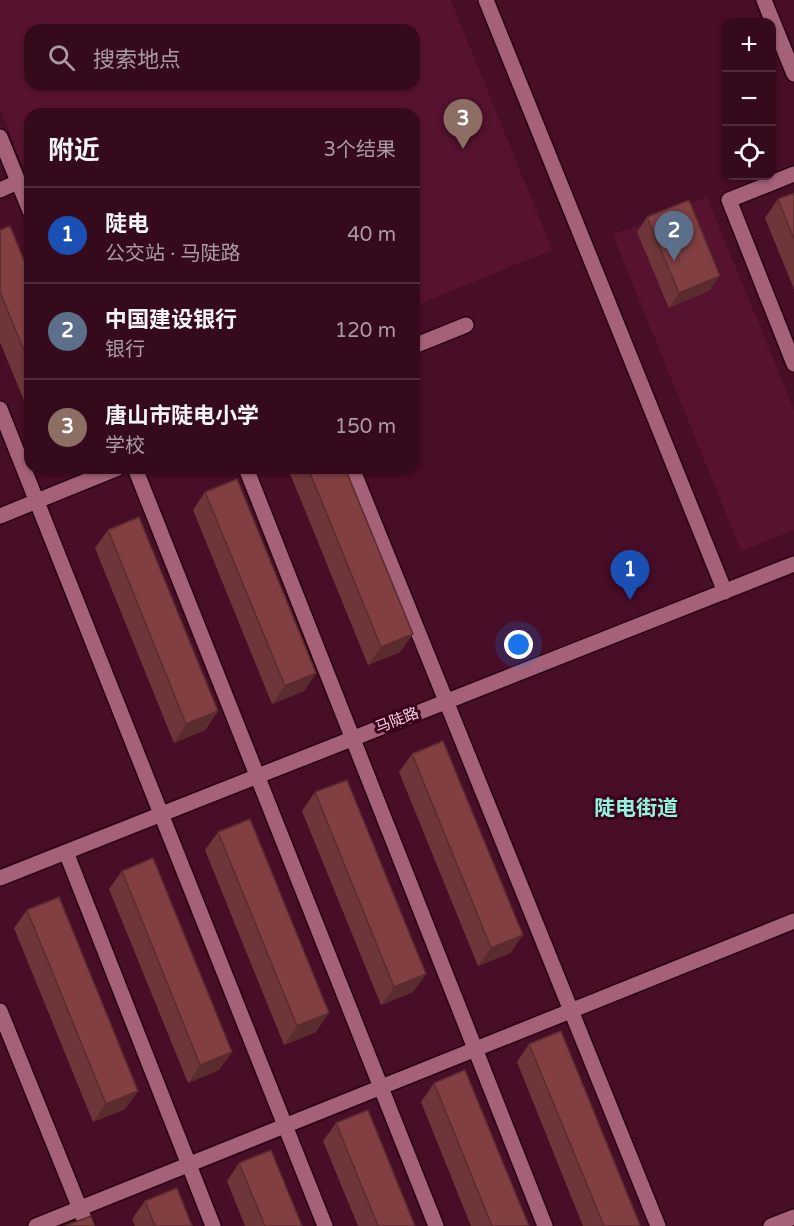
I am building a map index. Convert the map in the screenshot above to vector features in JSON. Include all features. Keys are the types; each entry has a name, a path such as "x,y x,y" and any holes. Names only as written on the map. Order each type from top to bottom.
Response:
{"street":[{"path":"486,0 725,592"},
{"path":"764,0 794,74"},
{"path":"0,137 24,196"},
{"path":"794,174 729,200 794,364"},
{"path":"0,190 18,182"},
{"path":"420,344 466,325"},
{"path":"0,409 24,469"},
{"path":"26,474 325,1226"},
{"path":"0,516 103,474"},
{"path":"137,474 436,1226"},
{"path":"248,474 545,1226"},
{"path":"354,474 658,1226"},
{"name":"马陡路","path":"0,878 794,564"},
{"path":"66,852 213,1226"},
{"path":"36,1226 794,921"},
{"path":"0,1011 87,1226"},
{"path":"771,1226 794,1217"}],"shaded area":[{"path":"0,0 451,0 552,250 420,304 420,108 24,108 24,169 0,109"},
{"path":"707,197 794,410 794,530 741,551 613,235"}],"building":[{"path":"794,193 794,239 778,199"},
{"path":"689,200 720,276 679,293 647,217"},
{"path":"10,226 24,260 24,350 0,292 0,230"},
{"path":"310,474 347,474 413,634 381,647"},
{"path":"237,479 316,673 285,686 205,492"},
{"path":"139,517 218,711 186,724 108,530"},
{"path":"443,741 523,935 491,948 412,754"},
{"path":"347,780 426,974 394,987 315,792"},
{"path":"250,819 329,1013 297,1026 218,832"},
{"path":"153,858 232,1052 200,1065 122,871"},
{"path":"59,897 138,1091 106,1104 27,910"},
{"path":"561,1031 640,1225 638,1226 604,1226 529,1044"},
{"path":"465,1070 529,1226 492,1226 434,1083"},
{"path":"368,1110 415,1226 378,1226 336,1123"},
{"path":"271,1150 302,1226 265,1226 239,1163"},
{"path":"177,1188 192,1226 155,1226 145,1201"},
{"path":"91,1216 95,1226 65,1226"}],"place":[{"name":"唐山市陡电小学","path":"463,149"},
{"name":"中国建设银行","path":"674,261"},
{"name":"陡电","path":"630,600"}],"district":[{"name":"陡电街道","path":"636,808"}]}
